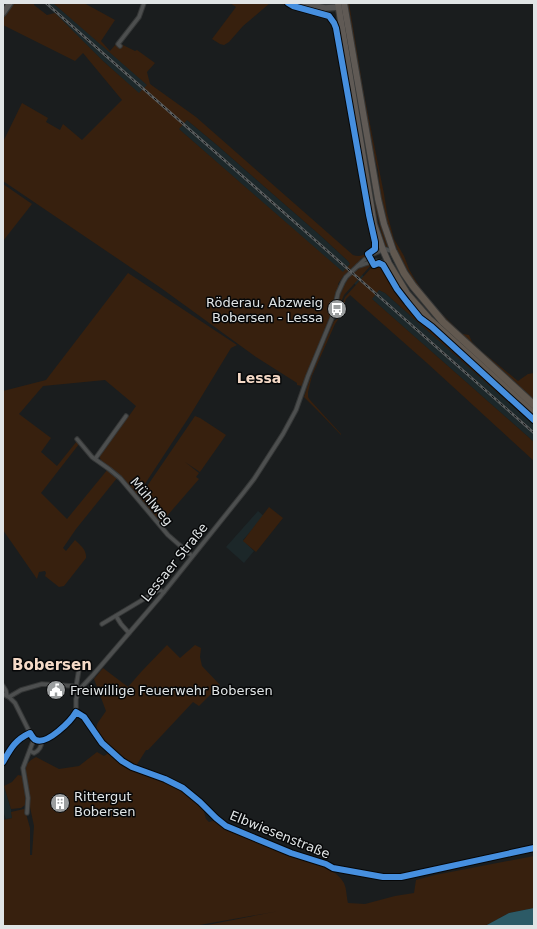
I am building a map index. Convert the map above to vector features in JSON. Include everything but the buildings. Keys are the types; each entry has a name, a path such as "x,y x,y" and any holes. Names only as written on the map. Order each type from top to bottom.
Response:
{"highway":[{"path":"394,253 404,273 413,286 443,322 534,405"},
{"path":"390,266 407,294 429,319 534,414"}],"main road":[{"path":"340,4 340,8 346,16 378,198 384,224 394,253"},
{"path":"340,4 373,217 378,237 390,266"}],"street":[{"path":"3,13 10,3"},
{"path":"120,46 118,44 139,16 144,3"},
{"path":"300,3 325,8 340,4"},
{"path":"373,254 377,247 378,237"},
{"path":"383,250 389,250 394,253"},
{"name":"Lessaer Straße","path":"78,689 130,633 244,492 277,444 296,410 308,376 332,318 338,293 343,282 346,277 364,260 383,250"},
{"path":"357,267 372,261 378,261 390,266"},
{"path":"95,459 126,416"},
{"name":"Mühlweg","path":"77,439 87,452 120,478 168,535 192,556"},
{"path":"102,624 159,590 164,592"},
{"path":"116,616 121,624 130,633"},
{"path":"3,686 6,691 6,696 15,703 30,733 35,739 42,740 56,733 74,716 76,712 79,669 81,665"},
{"path":"6,696 45,683 73,686 78,689"},
{"name":"Elbwiesenstraße","path":"76,712 84,717 102,743 122,761 132,767 165,778 183,788 216,818 230,828 291,853 326,864 333,868 378,876 396,877"},
{"path":"3,762 15,742 30,733"},
{"path":"27,813 28,798 23,768 35,739"},
{"path":"30,751 34,753 38,751 42,740"}],"shaded area":[{"path":"14,3 34,3 34,5 47,15 55,13 103,61 139,93 147,85 53,3 84,3 115,20 101,41 110,51 116,44 120,47 122,45 119,43 135,51 137,50 155,63 147,72 150,84 196,117 353,255 361,256 372,246 365,213 334,29 328,18 298,10 280,3 287,3 294,7 324,15 330,19 336,31 363,192 369,225 375,246 367,254 368,256 360,259 360,261 338,284 339,286 336,292 332,311 302,386 297,385 297,383 256,357 161,288 3,181 3,142 22,103 48,118 46,122 60,130 63,124 82,140 122,100 83,53 75,61 3,25 3,16","holes":["187,120 348,261 350,264 343,272 179,129"]},
{"path":"44,3 53,3 100,43 534,425 534,442 139,94"},
{"path":"230,3 270,3 243,26 229,42 224,45 212,39 236,7"},
{"path":"290,3 329,13 339,25 361,158 360,163 340,43 335,24 328,15"},
{"path":"346,3 349,3 364,94 387,213 394,239 404,256 409,269 422,290 438,310 459,331 463,334 469,335 472,342 480,350 518,381 528,374 534,373 534,402 450,326 414,282 399,254 388,227 381,202 378,170 372,149"},
{"path":"344,22 390,248 386,248 376,211"},
{"path":"3,184 32,204 3,241"},
{"path":"371,263 372,264 344,295 339,307 337,306 341,291 348,279 352,274"},
{"path":"379,264 385,269 401,296 413,310 534,421 534,425 385,293 379,290 372,299 534,442 534,461 350,295 346,299 339,318 312,376 308,392 308,397 310,400 341,435 304,397 318,359 334,321 337,319 345,297 372,267"},
{"path":"128,273 237,345 231,348 189,417 137,496 116,472 101,461 100,458 100,454 136,406 105,380 43,386 19,414 51,438 41,452 57,466 77,441 79,444 41,493 67,519 108,469 117,478 76,529 63,548 66,551 75,540 84,550 86,558 64,586 59,587 45,576 45,571 39,572 37,579 3,530 3,391 46,380"},
{"path":"195,416 226,435 200,472 185,462 199,473 196,477 199,479 160,524 139,498"},
{"path":"269,507 283,518 256,552 243,541"},
{"path":"258,511 264,516 243,540 254,551 244,563 226,547"},
{"path":"167,645 180,658 195,645 201,648 200,657 202,666 220,685 199,706 193,702 148,750 146,750 136,766 113,752 96,731 97,724 106,711 94,679 103,668 128,687"},
{"path":"97,752 104,756 110,752 121,761 182,788 199,802 203,808 206,819 209,822 215,820 225,827 328,865 344,883 348,903 365,904 395,896 414,893 416,880 534,856 534,908 509,913 485,926 202,926 279,911 194,926 3,926 3,820 12,818 11,812 25,810 30,828 30,855 32,855 34,826 25,770 27,764 36,757 59,769 79,766"},
{"path":"18,775 23,776 27,798 25,805 21,808 11,809 4,786 12,782"},
{"path":"4,786 11,809 12,818 6,819 3,811"}],"water":[{"path":"534,908 534,926 485,926 509,913"}],"railway":[{"path":"46,3 534,433"}],"cycle path":[{"path":"288,3 293,6 329,16 336,28 375,242 375,249 368,254 374,265 379,263 383,265 397,289 420,318 432,327 534,420"},
{"path":"3,762 11,749 21,739 30,733 36,740 41,741 46,739 64,726 76,712 84,717 102,743 122,761 132,767 165,779 183,788 226,826 291,853 326,864 333,868 383,877 401,877 534,848"}],"place":[{"name":"Röderau, Abzweig Bobersen - Lessa","path":"337,309"},
{"name":"Freiwillige Feuerwehr Bobersen","path":"56,690"},
{"name":"Rittergut Bobersen","path":"60,803"}],"district":[{"name":"Lessa","path":"259,378"},
{"name":"Bobersen","path":"52,665"}]}
